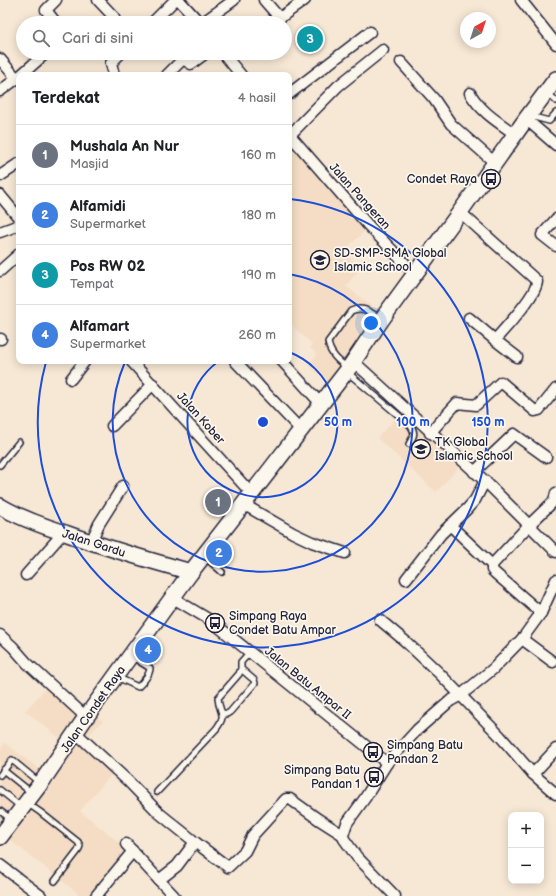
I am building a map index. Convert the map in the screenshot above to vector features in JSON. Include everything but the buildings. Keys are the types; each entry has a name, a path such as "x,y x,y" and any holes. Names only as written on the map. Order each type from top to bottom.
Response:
{"street":[{"path":"51,16 46,10 56,0"},
{"path":"98,0 113,16"},
{"path":"159,16 175,0"},
{"path":"179,0 194,16"},
{"path":"211,16 234,0"},
{"path":"264,0 279,16"},
{"path":"282,16 305,0"},
{"path":"521,0 556,44"},
{"path":"292,92 370,32"},
{"path":"292,132 338,86 383,50"},
{"path":"0,59 16,74"},
{"path":"25,72 38,60"},
{"path":"113,72 111,63 114,60"},
{"path":"170,72 182,60"},
{"path":"185,60 191,64 196,60"},
{"path":"229,60 239,72"},
{"path":"401,62 434,99 456,130 495,163"},
{"path":"0,91 16,79"},
{"name":"Jalan Condet Raya","path":"0,837 203,555 350,367 382,319 527,117 551,96 556,79"},
{"path":"470,93 474,100 486,113 515,134"},
{"path":"527,117 556,145"},
{"name":"Jalan Pangeran","path":"292,138 367,224 415,274"},
{"path":"0,176 16,165"},
{"path":"0,195 16,214"},
{"path":"460,212 537,281 537,285 528,300 495,340"},
{"path":"556,219 542,235 556,246"},
{"path":"0,232 16,226"},
{"path":"0,271 16,257"},
{"path":"468,318 517,357"},
{"path":"71,379 83,364"},
{"name":"Jalan Kober","path":"137,364 247,499 293,533 312,542 345,553"},
{"path":"238,364 301,430"},
{"path":"285,364 321,404"},
{"path":"350,367 485,481 556,552"},
{"path":"430,433 457,403 476,405 501,382 535,411 539,410 556,389"},
{"path":"112,426 153,384"},
{"path":"474,472 514,434 546,458"},
{"path":"406,579 441,534 475,500 485,481"},
{"path":"91,542 99,524 122,486"},
{"path":"492,565 555,499"},
{"name":"Jalan Gardu","path":"0,506 10,512 63,533 191,572"},
{"path":"450,525 492,565 492,570 495,573 541,613"},
{"path":"26,575 63,533"},
{"path":"343,835 347,823 387,763 417,730 450,701 461,695 493,669 522,639 541,613 556,580"},
{"name":"Jalan Batu Ampar II","path":"173,598 210,620 387,763"},
{"path":"380,620 422,657 461,695 533,774 556,794"},
{"path":"0,635 27,663 86,717"},
{"path":"522,639 553,662"},
{"path":"76,733 160,813 228,867 245,850 253,835 283,801 288,798 343,835 344,839 357,857 395,896"},
{"path":"533,774 556,749"},
{"path":"160,880 177,866 195,842"},
{"path":"96,896 130,847 174,896"},
{"path":"0,865 41,896"}],"lane":[{"path":"527,117 549,121 556,114"},
{"path":"382,319 363,308 357,308 351,311 328,342 329,350 340,362 350,367 410,425 414,430 415,435 409,444"},
{"path":"0,466 19,442"},
{"path":"203,555 222,572"},
{"path":"157,792 216,729 222,720 223,713 219,705 218,698 241,669 241,662 250,652"},
{"path":"116,676 138,687 147,676 150,668 130,656"},
{"path":"223,713 227,714 230,712 254,683 254,680 241,669"},
{"path":"30,797 2,773 12,760 30,797 40,812 78,842 80,846 78,851 55,881"},
{"path":"0,790 30,797"},
{"path":"0,811 12,820"}],"shaded area":[{"name":"SD-SMP-SMA Global Islamic School","path":"292,144 366,230 343,252 361,268 346,286 383,315 330,385 308,364 317,355 310,348 312,344 292,326"},
{"name":"TK Global Islamic School","path":"407,406 465,461 436,492 377,438"},
{"path":"53,680 103,721 89,735 120,765 80,811 136,856 103,896 81,896 5,836 10,829 0,822 0,750 5,743 45,773 66,743 25,711"}],"place":[{"name":"Pos RW 02","path":"310,39"},
{"name":"Condet Raya","path":"491,179"},
{"name":"SD-SMP-SMA Global Islamic School","path":"320,260"},
{"name":"TK Global Islamic School","path":"421,449"},
{"name":"Mushala An Nur","path":"218,502"},
{"name":"Alfamidi","path":"219,553"},
{"name":"Simpang Raya Condet Batu Ampar","path":"215,623"},
{"name":"Alfamart","path":"148,650"},
{"name":"Simpang Batu Pandan 2","path":"373,752"},
{"name":"Simpang Batu Pandan 1","path":"374,777"}]}
